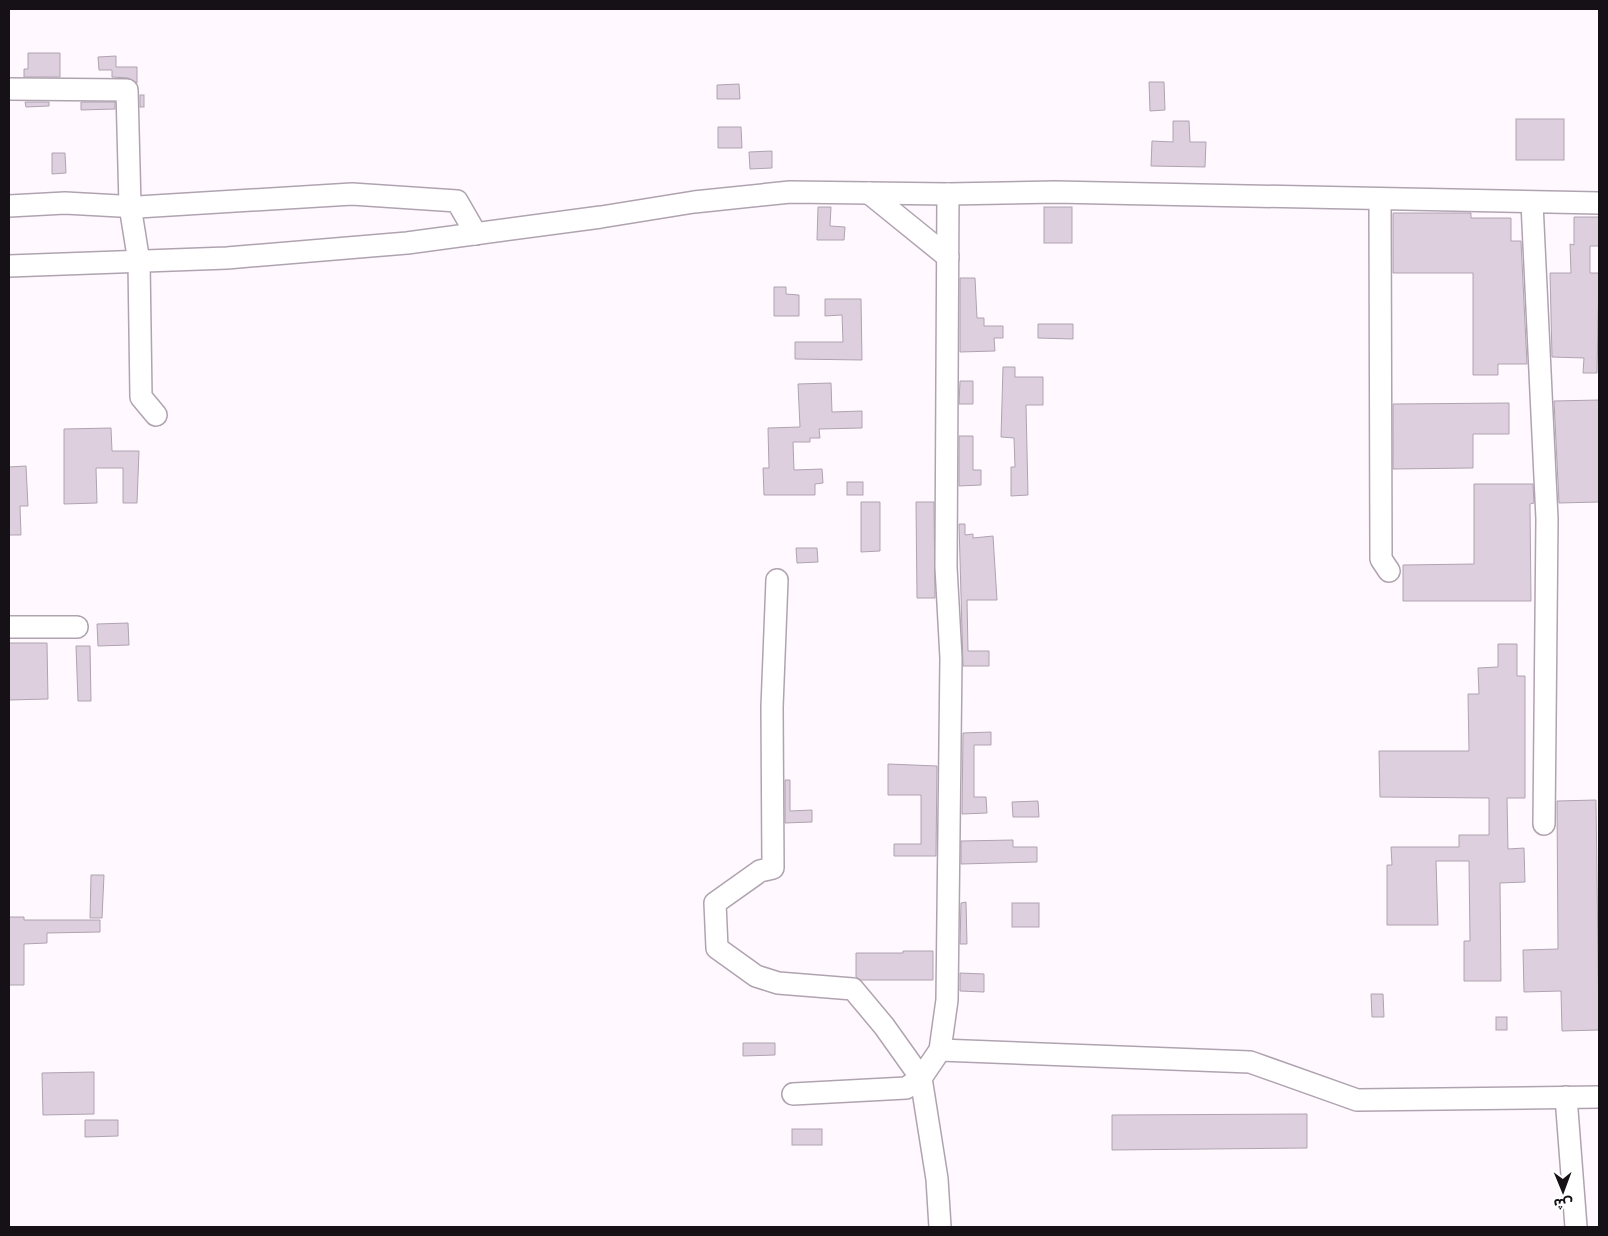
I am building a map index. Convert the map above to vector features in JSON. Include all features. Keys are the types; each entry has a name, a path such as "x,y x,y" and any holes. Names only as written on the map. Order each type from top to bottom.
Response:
{"street":[{"path":"9,89 127,90 130,206 139,262 141,397 156,415"},
{"path":"9,266 139,262 407,244 694,202 790,192 948,194 1055,192 1599,203"},
{"path":"869,193 948,257"},
{"path":"9,206 65,204 130,206 352,194 457,201 476,234"},
{"path":"793,1094 906,1088 922,1078 940,1050 946,1000 951,658 946,567 948,194"},
{"path":"1380,200 1381,559 1389,571"},
{"path":"1532,203 1547,519 1544,824"},
{"path":"777,580 772,707 773,868 760,871 715,903 717,948 756,976 778,983 853,989 884,1026 922,1078 937,1179 940,1227"},
{"path":"9,627 77,627"},
{"path":"940,1050 1250,1062 1358,1100 1599,1097"},
{"path":"1566,1097 1576,1227"}],"building":[{"path":"28,53 60,53 60,77 24,77 24,69 28,69"},
{"path":"116,56 116,67 137,67 137,83 128,78 112,77 112,70 99,70 98,57"},
{"path":"1149,82 1164,82 1165,110 1150,111"},
{"path":"739,84 740,99 717,99 717,85"},
{"path":"140,95 144,95 144,107 140,107"},
{"path":"25,102 49,102 49,106 26,107"},
{"path":"81,102 115,102 115,109 81,110"},
{"path":"1516,119 1564,119 1564,160 1516,160"},
{"path":"1173,121 1189,121 1190,142 1206,142 1205,167 1151,166 1152,141 1173,142"},
{"path":"718,127 741,127 742,148 718,148"},
{"path":"772,151 772,168 750,169 749,152"},
{"path":"52,153 65,153 66,173 52,174"},
{"path":"818,207 831,207 830,226 845,227 844,240 817,240"},
{"path":"1044,207 1072,207 1072,243 1044,243"},
{"path":"1393,213 1471,213 1471,218 1511,218 1511,241 1521,241 1527,364 1498,364 1498,375 1473,375 1473,273 1393,273"},
{"path":"1574,217 1599,217 1599,246 1590,246 1590,273 1599,273 1597,373 1583,373 1584,358 1552,357 1550,273 1571,273 1570,244 1574,245"},
{"path":"960,278 975,278 977,318 984,318 984,326 1003,326 1003,338 994,338 995,351 960,352"},
{"path":"774,287 786,287 786,294 799,295 799,316 774,316"},
{"path":"825,299 861,299 862,360 795,359 795,342 843,342 842,315 825,316"},
{"path":"1038,324 1073,324 1073,339 1038,338"},
{"path":"1003,367 1015,367 1015,377 1043,377 1043,405 1026,405 1028,495 1011,496 1011,467 1015,467 1014,438 1001,437"},
{"path":"960,381 973,381 973,404 959,404"},
{"path":"831,383 832,412 862,411 862,428 819,429 820,438 810,438 810,442 793,442 794,470 822,469 823,483 815,484 815,495 764,495 763,468 769,468 768,428 800,427 798,384"},
{"path":"1599,400 1599,502 1559,503 1554,401"},
{"path":"1509,403 1509,434 1473,434 1473,468 1393,469 1393,404"},
{"path":"111,428 112,451 139,451 137,503 123,503 123,468 96,468 97,503 64,504 64,429"},
{"path":"959,436 973,436 973,470 981,470 981,485 959,486"},
{"path":"26,466 28,506 20,506 21,535 9,535 9,467"},
{"path":"847,482 863,482 863,495 847,495"},
{"path":"1474,484 1533,484 1534,503 1530,504 1531,601 1403,601 1403,565 1474,564"},
{"path":"861,502 880,502 880,551 861,552"},
{"path":"916,502 934,502 935,598 917,598"},
{"path":"959,524 965,524 965,535 973,534 973,538 993,536 997,600 967,600 968,651 989,651 989,666 963,666"},
{"path":"796,548 817,548 818,562 797,563"},
{"path":"128,623 129,645 98,646 97,624"},
{"path":"9,643 47,643 48,699 9,700"},
{"path":"1498,644 1517,644 1517,676 1525,676 1525,798 1507,798 1508,849 1524,848 1525,882 1500,883 1501,981 1464,981 1464,941 1470,941 1469,861 1436,861 1438,925 1387,925 1387,865 1392,865 1391,847 1459,847 1459,835 1489,835 1489,798 1380,797 1379,751 1469,751 1468,694 1479,694 1478,668 1498,667"},
{"path":"76,646 90,646 91,701 78,701"},
{"path":"991,732 991,745 974,745 974,797 986,797 987,813 962,814 963,733"},
{"path":"888,764 937,766 936,856 894,856 894,844 921,844 921,795 888,795"},
{"path":"785,780 790,780 790,811 812,810 812,822 785,823"},
{"path":"1596,800 1599,1030 1562,1031 1561,991 1524,992 1523,950 1558,949 1557,801"},
{"path":"1038,801 1039,817 1013,817 1012,802"},
{"path":"1013,840 1013,847 1037,847 1037,862 961,864 961,841"},
{"path":"91,875 104,875 102,918 90,918"},
{"path":"966,902 967,944 960,944 961,903"},
{"path":"1012,903 1039,903 1039,927 1012,927"},
{"path":"9,917 24,917 24,920 100,920 100,932 47,933 47,943 24,944 24,985 9,985"},
{"path":"903,951 933,951 933,980 861,980 856,977 856,953 903,953"},
{"path":"960,973 984,974 984,992 960,991"},
{"path":"1371,994 1383,994 1384,1017 1372,1017"},
{"path":"1496,1017 1507,1017 1507,1030 1496,1030"},
{"path":"743,1043 775,1043 775,1055 743,1056"},
{"path":"94,1072 94,1114 43,1115 42,1073"},
{"path":"1307,1114 1307,1148 1112,1150 1112,1115"},
{"path":"85,1120 118,1120 118,1136 85,1137"},
{"path":"792,1129 822,1129 822,1145 792,1145"}]}
